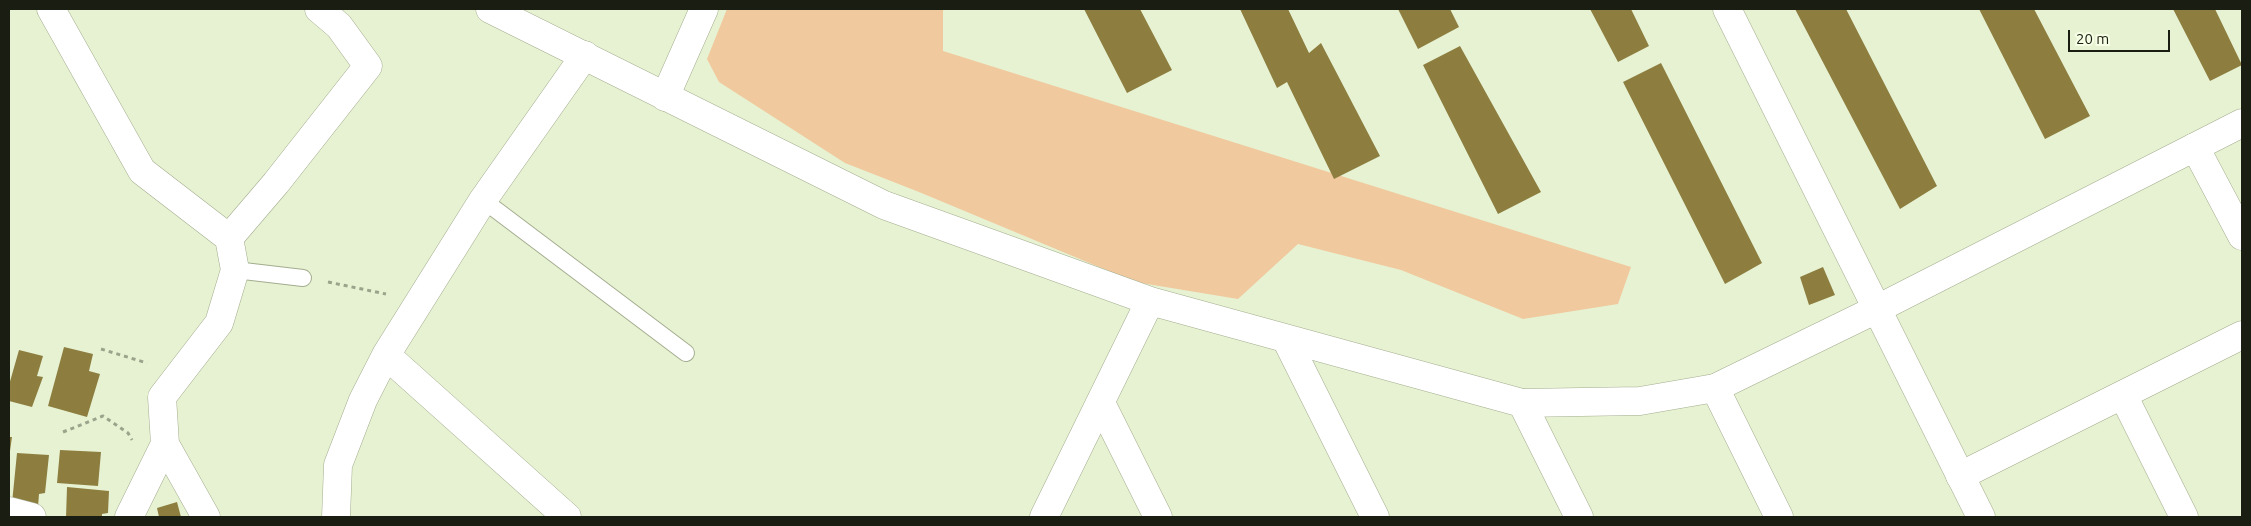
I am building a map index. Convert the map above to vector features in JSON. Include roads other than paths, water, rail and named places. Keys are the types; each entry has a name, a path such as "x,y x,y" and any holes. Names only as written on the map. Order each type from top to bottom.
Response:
{"street":[{"path":"50,9 142,171 229,238 235,270 219,323 162,397 165,444 206,517"},
{"path":"229,238 276,183 368,66 339,26 319,9"},
{"path":"490,9 884,204 1150,301 1522,403 1640,401 1715,388 1877,309 2242,123"},
{"path":"665,97 704,9"},
{"path":"1727,9 1981,517"},
{"path":"336,517 338,465 362,400 386,355 418,300 483,200 585,55"},
{"path":"2196,147 2242,236"},
{"path":"1044,517 1150,301"},
{"path":"1960,476 2242,335"},
{"path":"1286,339 1375,517"},
{"path":"386,355 567,517"},
{"path":"1715,388 1779,517"},
{"path":"2123,395 2184,517"},
{"path":"1101,403 1158,517"},
{"path":"1522,403 1579,517"},
{"path":"129,517 165,444"},
{"path":"9,511 32,517"}],"lane":[{"path":"483,200 686,353"},
{"path":"235,270 303,278"}]}
